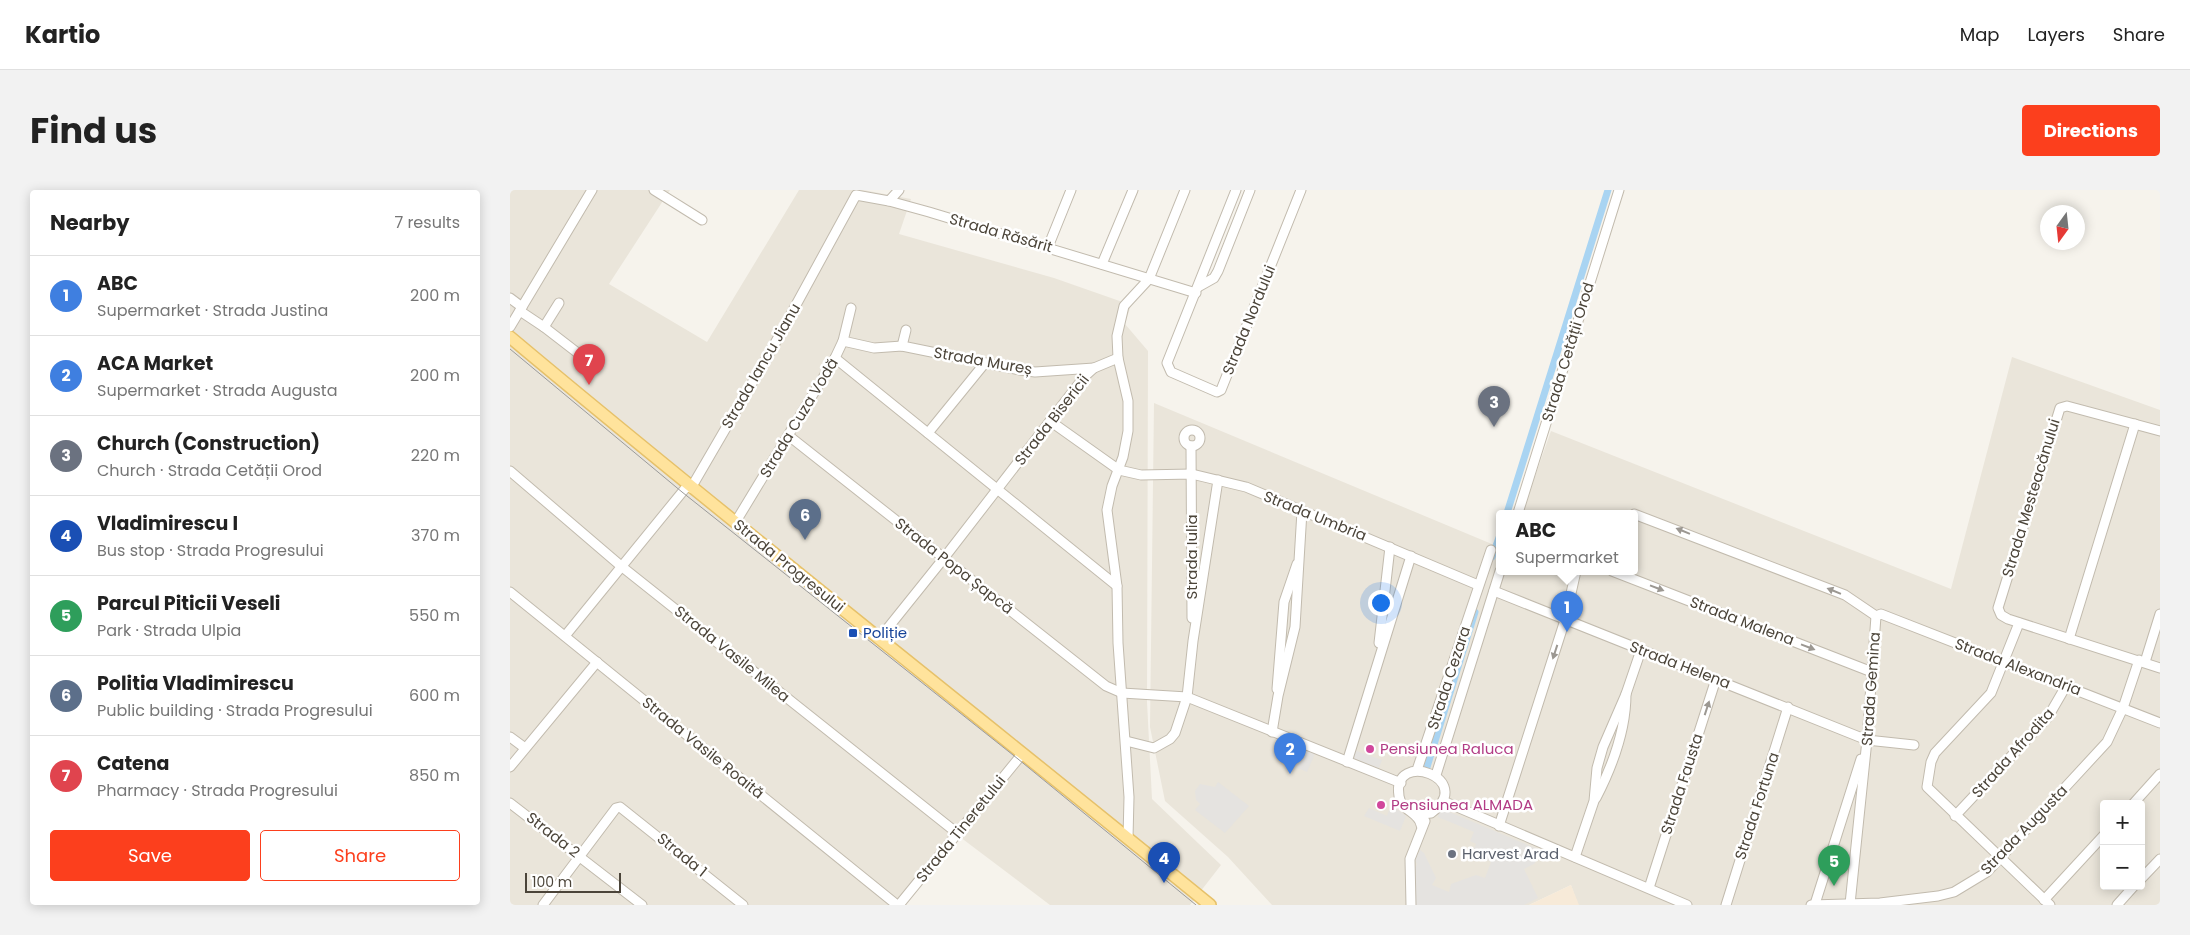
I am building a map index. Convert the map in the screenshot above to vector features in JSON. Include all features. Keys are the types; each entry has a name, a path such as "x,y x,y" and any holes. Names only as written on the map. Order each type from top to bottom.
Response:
{"main road":[{"name":"Strada Progresului","path":"510,337 689,486 1210,905"}],"street":[{"path":"510,327 592,190"},
{"path":"654,190 702,220"},
{"path":"889,201 899,190"},
{"path":"1048,247 1071,190"},
{"path":"1102,264 1133,190"},
{"path":"1128,838 1129,797 1118,643 1117,586 1107,510 1112,486 1126,445 1128,409 1118,358 1117,336 1124,306 1149,278 1185,190"},
{"path":"1197,290 1236,190"},
{"path":"1197,290 1214,278 1218,271 1250,190"},
{"name":"Strada Nordului","path":"1197,290 1167,364 1171,372 1217,392 1221,390 1301,190"},
{"name":"Strada Cetății Orod","path":"1519,510 1619,190"},
{"name":"Strada Răsărit","path":"830,243 854,196 859,195 889,201 1149,278 1197,290"},
{"name":"Strada Iancu Jianu","path":"565,636 689,486 773,347 830,243"},
{"path":"510,298 544,328 579,354"},
{"path":"544,328 559,303"},
{"name":"Strada Cuza Vodă","path":"735,523 835,358 843,341 851,308"},
{"path":"902,346 906,330"},
{"name":"Strada Mureș","path":"843,341 874,348 902,346 1035,372 1094,368"},
{"path":"835,358 1117,586"},
{"name":"Strada Bisericii","path":"879,638 998,490 1084,377 1094,368 1118,358"},
{"path":"928,433 985,363"},
{"name":"Strada Mesteacănului","path":"2020,623 2000,615 1998,608 2060,408 2067,406 2135,424"},
{"path":"1050,421 1119,470"},
{"path":"2069,639 2135,424 2160,431"},
{"name":"Strada Popa Șapcă","path":"789,436 1106,686 1122,693"},
{"name":"Strada Iulia","path":"1191,446 1193,641"},
{"name":"Strada Umbria","path":"1119,470 1141,475 1192,474 1246,487 1411,556"},
{"name":"Strada Vasile Milea","path":"510,471 621,566 957,834"},
{"name":"Strada Iulia","path":"1126,741 1154,748 1170,740 1175,733 1187,698 1193,641 1218,480"},
{"path":"1272,732 1278,696 1295,627 1302,511"},
{"name":"Strada Gemina","path":"1638,516 1845,595 1876,616 1867,740 1850,904"},
{"path":"1377,663 1390,547"},
{"name":"Strada Cezara","path":"1417,770 1491,550"},
{"path":"1347,762 1411,556 1478,585"},
{"path":"1278,696 1284,602 1299,559"},
{"path":"1436,775 1499,575"},
{"path":"1499,826 1565,620 1575,575"},
{"name":"Strada Malena","path":"1622,575 1872,672"},
{"name":"Strada Helena","path":"1494,591 1867,740 1914,744"},
{"name":"Strada Vasile Roaită","path":"510,592 898,905"},
{"name":"Strada Alexandria","path":"1876,616 1881,614 2160,723"},
{"name":"Strada Augusta","path":"1813,905 1880,904 1938,896 1954,892 1986,872 2107,742 2123,708 2160,614"},
{"path":"2100,840 2047,902 1928,790 1926,782 1931,762 1935,753 1988,697 2020,623 2160,668"},
{"path":"1575,857 1594,801 1597,768 1611,726 1626,694 1641,650"},
{"path":"510,767 597,662"},
{"name":"Strada Fausta","path":"1649,888 1716,679"},
{"name":"Strada Afrodita","path":"1956,816 2052,713 2066,686"},
{"path":"1122,693 1187,698 1401,783"},
{"name":"Strada Fortuna","path":"1726,905 1788,707"},
{"path":"510,736 525,748"},
{"path":"1813,905 1867,740"},
{"name":"Strada Tineretului","path":"898,905 1023,753"},
{"path":"1411,905 1410,859 1421,826 1443,801 1443,787 1436,775 1417,770 1408,775 1401,783 1399,798 1408,811 1420,819 1421,826"},
{"path":"2136,800 2160,774"},
{"path":"1443,801 1687,905"},
{"name":"Strada 2","path":"510,802 642,905"},
{"name":"Strada 1","path":"580,856 620,807 743,905"},
{"path":"1415,815 1431,813"},
{"path":"543,905 580,856"},
{"path":"2145,875 2160,859"},
{"path":"2117,905 2130,890"}],"shaded area":[{"path":"510,190 670,190 609,284 707,342 799,190 863,190 911,199 899,234 1054,278 1131,305 1125,324 1148,351 1147,702 1152,799 1221,865 1190,905 1050,905 960,837 903,905 510,905"},
{"path":"2012,357 2160,410 2160,905 1578,905 1571,885 1529,905 1272,905 1228,857 1165,801 1150,727 1154,403 1496,546 1496,575 1638,575 1638,510 1523,510 1551,431 1951,589"},
{"path":"1279,735 1317,749 1307,772 1271,756"},
{"path":"1354,750 1382,760 1379,768 1352,758"},
{"path":"1218,782 1249,806 1225,833 1195,810 1200,804 1196,800 1195,791 1200,784 1215,787"},
{"path":"1394,807 1406,816 1400,831 1364,816 1369,808 1387,816 1389,810 1392,811"},
{"path":"1440,808 1537,849 1538,858 1534,864 1524,869 1538,898 1524,905 1414,905 1412,868 1417,865 1415,859 1420,850 1424,853 1436,878 1432,885 1449,892 1451,884 1476,875 1485,878 1491,862 1472,852 1476,844 1470,841 1474,832 1438,817"},
{"path":"1571,885 1579,905 1529,905"}],"waterway":[{"path":"1508,510 1608,190"},
{"path":"1492,557 1496,546"},
{"path":"1427,767 1475,612"}],"tram line":[{"path":"510,349 682,492 1018,759 1196,905"}],"place":[{"name":"Catena","path":"589,385"},
{"name":"Church (Construction)","path":"1494,427"},
{"name":"Politia Vladimirescu","path":"805,540"},
{"name":"ABC","path":"1567,632"},
{"name":"Poliție","path":"853,633"},
{"name":"Pensiunea Raluca","path":"1370,749"},
{"name":"ACA Market","path":"1290,774"},
{"name":"Pensiunea ALMADA","path":"1381,805"},
{"name":"Harvest Arad","path":"1452,854"},
{"name":"Vladimirescu I","path":"1164,883"},
{"name":"Parcul Piticii Veseli","path":"1834,886"}]}
